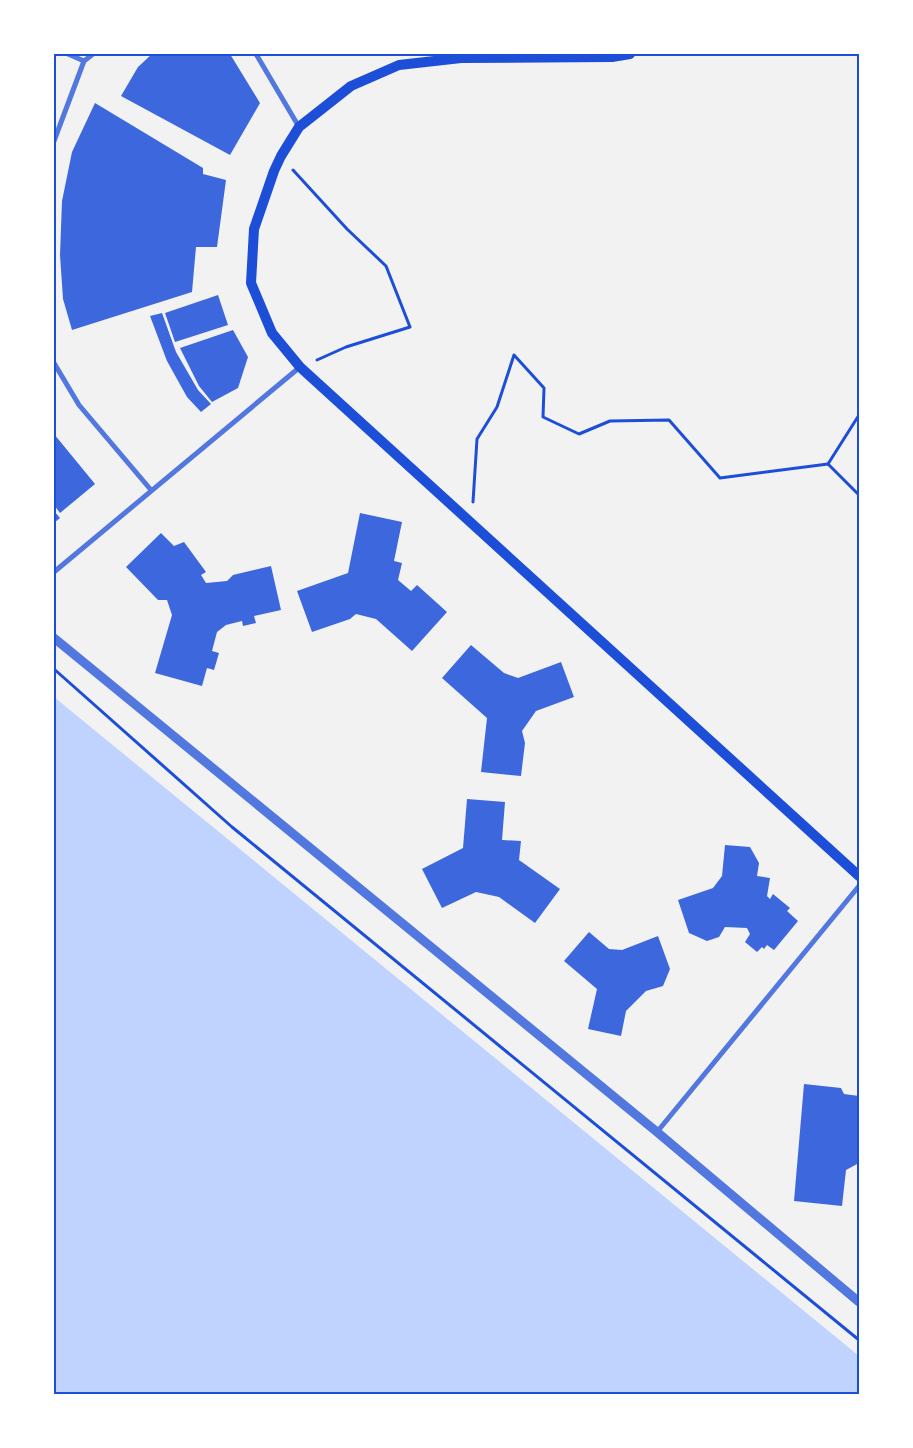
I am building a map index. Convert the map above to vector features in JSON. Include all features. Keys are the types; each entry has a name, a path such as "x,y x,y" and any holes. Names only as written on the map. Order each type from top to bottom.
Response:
{"main road":[{"path":"630,54 612,57 546,55 461,58 399,65 350,86 299,127 280,156 254,229 251,283 272,333 300,367 859,876"}],"street":[{"path":"68,54 84,61"},
{"path":"54,141 84,61 93,54"},
{"path":"256,54 299,127"},
{"path":"54,362 79,405 152,490"},
{"path":"54,572 300,367"},
{"path":"54,638 657,1132 859,1302"},
{"path":"657,1132 859,886"}],"path":[{"path":"280,156 347,230 386,266 410,327 346,347 300,367"},
{"path":"472,523 478,438 496,407 514,356 544,388 543,417 579,434 610,421 669,420 720,478 828,464"},
{"path":"828,464 859,415"},
{"path":"828,464 859,495"},
{"path":"54,669 232,827 859,1340"}],"water":[{"path":"54,697 859,1356 859,1394 54,1394"}],"building":[{"path":"152,54 230,54 260,103 230,155 121,96 138,67"},
{"path":"95,103 203,168 203,174 226,180 217,247 196,247 192,292 72,330 63,299 60,255 62,201 72,152"},
{"path":"218,295 228,325 175,342 165,313"},
{"path":"162,313 176,352 198,390 211,404 201,412 187,397 167,361 150,316"},
{"path":"233,330 248,357 238,388 212,402 199,386 180,348"},
{"path":"54,434 95,484 60,513 54,505"},
{"path":"54,511 60,518 54,523"},
{"path":"360,513 402,522 394,561 402,563 398,580 411,591 417,585 447,612 412,651 376,619 356,614 350,619 312,632 297,591 348,573"},
{"path":"161,533 174,546 184,542 206,572 201,575 206,583 227,581 233,575 271,566 281,610 254,616 256,623 243,626 242,621 226,625 217,632 212,651 219,653 214,670 207,668 202,686 155,673 172,615 167,600 158,600 126,567"},
{"path":"471,645 504,673 518,678 561,662 574,697 536,711 522,731 525,743 521,776 481,772 487,718 442,678"},
{"path":"467,799 505,802 502,840 521,841 519,860 560,889 535,923 499,897 476,892 442,908 422,869 463,848"},
{"path":"725,845 750,847 759,863 757,876 770,878 767,896 770,899 773,894 790,908 787,911 798,921 774,950 767,945 764,949 762,947 757,952 745,942 750,934 747,928 725,927 719,937 707,941 689,933 678,900 713,888 722,876"},
{"path":"589,932 609,949 622,950 658,936 670,969 663,986 646,991 626,1011 621,1036 588,1029 597,989 564,961"},
{"path":"804,1084 841,1088 844,1094 859,1096 859,1163 846,1170 842,1206 794,1201"}]}
